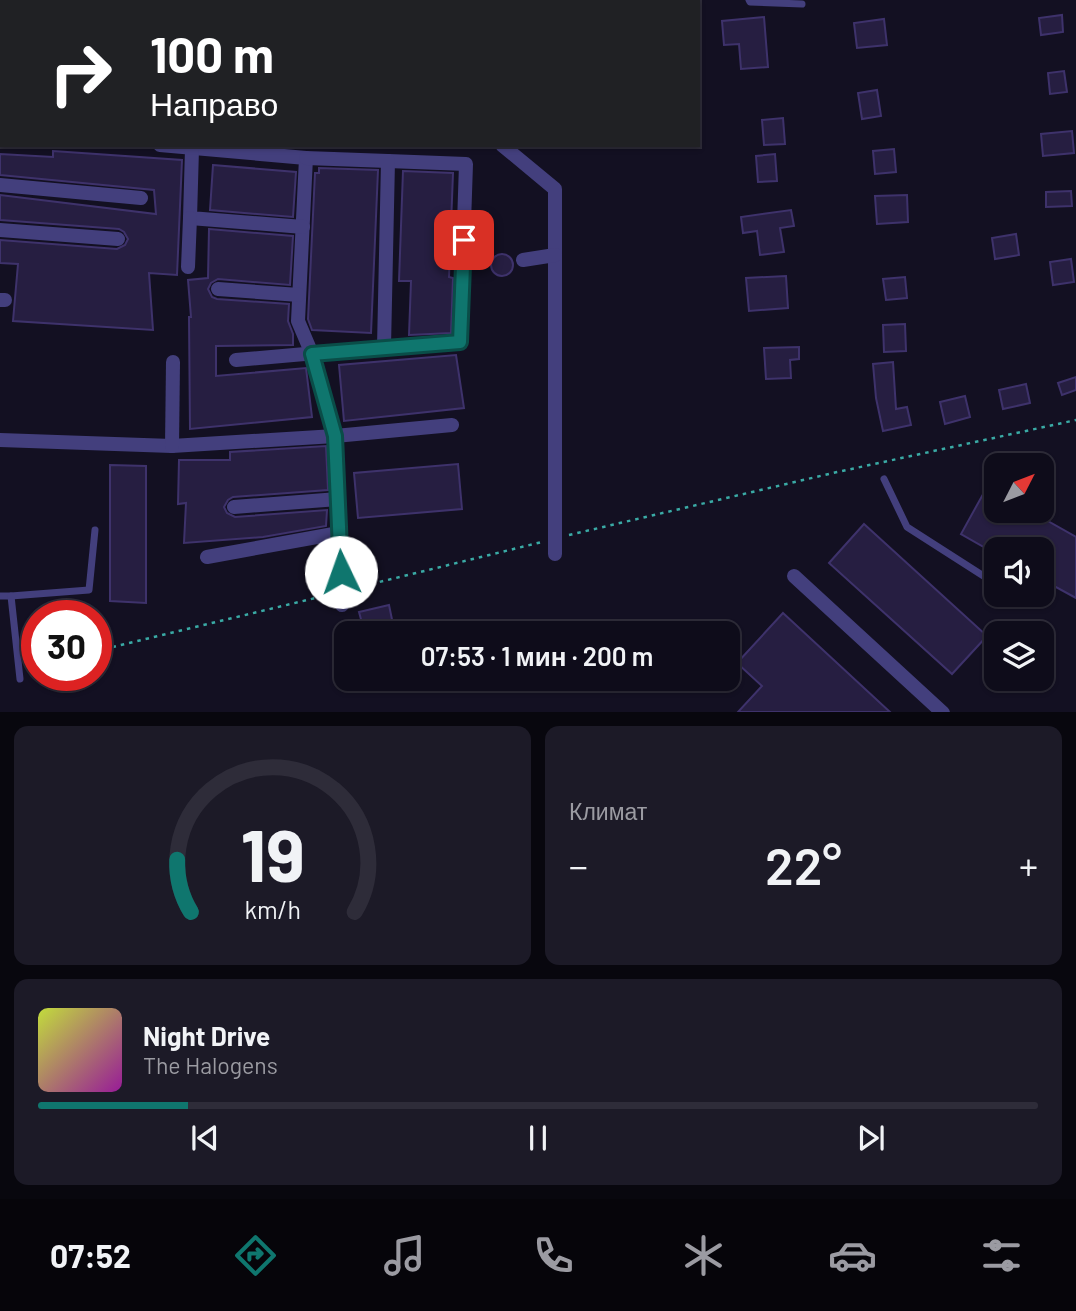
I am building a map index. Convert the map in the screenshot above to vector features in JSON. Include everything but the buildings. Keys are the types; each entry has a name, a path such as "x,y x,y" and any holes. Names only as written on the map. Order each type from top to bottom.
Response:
{"street":[{"path":"176,147 306,158 466,163 460,342 236,360"},
{"path":"504,147 555,190 555,554"},
{"path":"188,267 192,149"},
{"path":"306,158 298,321 312,354 335,436 342,598"},
{"path":"384,347 388,161"},
{"path":"0,185 141,198"},
{"path":"190,218 303,227"},
{"path":"0,230 118,239"},
{"path":"523,260 555,256"},
{"path":"218,289 299,295"},
{"path":"172,446 173,362"},
{"path":"0,440 172,446 335,436 452,425"},
{"path":"234,507 338,499"},
{"path":"207,557 339,533"},
{"path":"794,576 943,712"}],"lane":[{"path":"749,0 802,4"},
{"path":"884,479 907,527 984,576"},
{"path":"0,596 89,590 95,530"},
{"path":"11,596 20,679"}],"path":[{"path":"112,648 342,598 555,538 832,473 1076,420"}],"route":[{"path":"341,572 335,436 312,354 460,342 464,240"}]}
